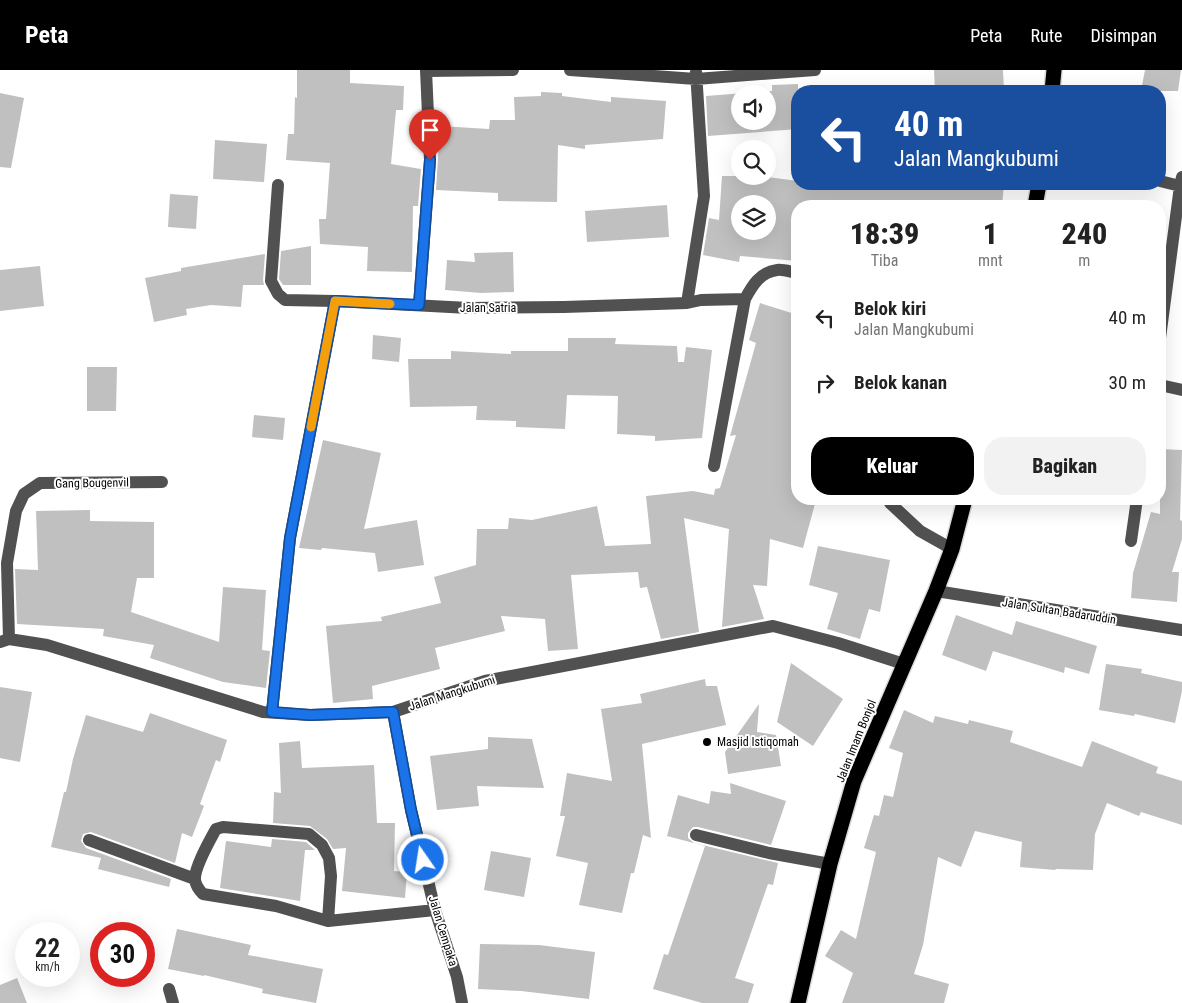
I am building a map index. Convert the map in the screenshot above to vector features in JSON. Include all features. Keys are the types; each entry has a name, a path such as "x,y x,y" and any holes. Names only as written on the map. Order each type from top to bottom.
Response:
{"highway":[{"path":"1053,85 1054,70"},
{"name":"Jalan Imam Bonjol","path":"798,1003 830,864 854,781 936,591 952,549 963,505"}],"street":[{"path":"419,305 430,160 426,70 513,70"},
{"path":"570,70 696,74 815,70"},
{"path":"687,303 704,196 696,74"},
{"path":"1166,182 1182,183 1166,296"},
{"name":"Jalan Satria","path":"278,185 271,281 274,288 285,300 469,308 687,303 701,300 745,299"},
{"path":"714,466 745,299 752,285 763,274 778,269 791,272"},
{"path":"272,712 290,538 335,301"},
{"path":"1166,387 1182,390"},
{"name":"Gang Bougenvil","path":"4,641 6,563 16,511 24,494 40,483 162,482"},
{"path":"892,505 920,531 952,549"},
{"path":"1131,541 1136,505"},
{"name":"Jalan Sultan Badaruddin","path":"936,591 1182,630"},
{"name":"Jalan Mangkubumi","path":"4,641 47,645 263,712 310,715 393,712 485,681 773,626 838,643 904,664"},
{"name":"Jalan Cempaka","path":"393,712 411,810 435,910 457,977 462,1003"},
{"path":"328,921 332,876 329,858 322,845 309,834 220,827 216,829 204,851 195,879 198,889 203,894 276,906 328,921 435,910"},
{"path":"696,834 769,853 830,864"},
{"path":"89,840 195,879"},
{"path":"169,989 173,1003"}],"building":[{"path":"297,70 350,70 350,83 404,86 403,110 396,110 391,164 421,169 418,206 413,206 412,272 367,271 368,247 320,244 319,219 326,219 330,163 286,160 288,134 294,134"},
{"path":"934,70 1003,70 1004,85 935,85"},
{"path":"1145,70 1181,70 1178,91 1166,91 1166,85 1142,85"},
{"path":"798,84 791,85 791,130 708,136 706,96 731,94 731,130 776,130 776,85 772,85"},
{"path":"541,92 562,93 562,96 611,102 611,97 666,101 663,139 585,145 585,149 558,145 557,202 498,201 498,193 436,190 440,126 489,129 490,120 515,120 514,97 541,96"},
{"path":"0,93 24,98 11,168 0,167"},
{"path":"215,140 267,144 264,182 213,179"},
{"path":"722,176 731,176 731,185 776,185 776,178 791,180 791,190 1003,190 1003,200 791,200 791,260 740,256 739,262 703,255 709,218 719,220"},
{"path":"170,194 198,196 196,229 168,227"},
{"path":"667,205 669,237 587,242 585,211"},
{"path":"311,246 311,285 283,285 279,279 281,251"},
{"path":"513,252 514,292 481,293 445,290 447,260 475,262 474,253"},
{"path":"265,254 264,285 243,285 241,307 211,305 186,309 187,315 154,322 145,278 181,271 181,268"},
{"path":"40,266 44,306 0,311 0,270"},
{"path":"760,303 791,313 791,505 815,505 803,548 770,539 767,586 753,585 764,619 722,627 729,529 684,518 699,632 661,639 647,587 640,588 638,572 571,575 578,649 548,651 545,619 501,616 505,631 435,648 440,669 372,686 373,699 333,703 326,626 382,621 381,617 441,603 434,577 476,565 477,529 508,529 509,518 532,520 597,506 605,546 651,544 646,496 693,491 714,495 715,489 720,488 736,435 730,436 756,343 749,340"},
{"path":"373,335 401,338 399,362 372,359"},
{"path":"568,338 616,338 615,344 677,346 678,362 684,362 686,347 712,350 702,438 655,441 655,436 617,434 618,396 567,395 565,429 516,427 516,421 476,420 477,406 410,407 408,359 451,359 451,351 511,354 511,351 568,351"},
{"path":"87,367 117,367 116,411 87,411"},
{"path":"254,415 285,418 283,440 252,437"},
{"path":"323,440 381,453 364,529 417,520 424,565 378,572 375,553 322,548 321,550 299,548"},
{"path":"1166,449 1182,450 1180,520 1182,521 1182,539 1172,572 1179,572 1177,602 1131,598 1133,573 1151,512 1160,514 1160,505 1166,505"},
{"path":"90,510 90,521 154,522 154,578 137,578 131,612 219,642 223,587 266,590 262,650 270,651 266,688 223,682 150,658 154,645 103,636 104,629 17,624 15,569 38,570 36,511"},
{"path":"818,546 890,560 880,612 869,609 860,639 827,629 838,593 809,585"},
{"path":"956,615 1012,635 1016,621 1097,646 1089,674 1065,667 1064,673 993,651 986,671 942,655"},
{"path":"791,663 843,699 813,746 777,722"},
{"path":"1106,664 1142,669 1141,673 1182,682 1182,691 1175,723 1135,714 1134,716 1099,710"},
{"path":"705,679 706,686 717,686 726,725 642,744 651,838 643,835 634,873 631,873 622,913 579,905 588,863 556,856 565,816 560,816 567,773 612,781 601,709 642,703 640,694"},
{"path":"0,687 32,692 20,762 0,758"},
{"path":"759,704 757,732 776,735 781,766 728,774 725,752"},
{"path":"904,710 933,723 935,716 968,724 969,720 1013,731 1010,742 1082,767 1092,741 1158,767 1156,773 1182,781 1182,825 1141,812 1139,816 1107,803 1095,834 1093,870 1055,870 1020,867 1022,842 975,831 961,867 938,857 923,945 914,974 949,984 944,1003 842,1003 853,973 825,956 841,930 856,939 876,852 864,848 874,815 879,816 884,795 893,797 903,753 889,748"},
{"path":"150,713 227,740 220,762 216,760 200,804 204,806 192,837 182,833 175,863 91,832 83,834 81,841 86,848 171,879 169,887 98,869 101,858 51,847 64,792 66,792 73,759 86,715 143,732"},
{"path":"488,737 532,739 544,788 477,786 479,806 437,810 430,756 488,749"},
{"path":"300,741 302,768 374,765 377,823 395,823 394,871 407,872 405,898 342,891 346,848 333,849 327,839 310,826 273,823 274,792 281,793 279,743"},
{"path":"730,783 786,801 771,845 698,827 693,827 688,833 688,838 694,843 778,863 773,885 768,884 735,978 754,984 748,1003 702,1003 653,989 664,954 668,955 705,846 667,836 678,795 709,804 711,791 731,794"},
{"path":"272,839 306,842 315,850 305,850 300,901 220,888 226,841 271,847"},
{"path":"491,851 531,858 524,897 484,890"},
{"path":"177,929 251,945 248,955 323,969 316,1003 262,993 263,989 204,975 168,969"},
{"path":"480,944 539,945 595,952 589,999 521,991 478,989"},
{"path":"15,979 15,987 21,987 27,1003 0,1003 0,985"}],"slow traffic":[{"path":"311,427 335,301 390,304"}],"place":[{"name":"Masjid Istiqomah","path":"707,742"}],"route":[{"path":"423,860 411,810 393,712 310,715 272,712 290,538 335,301 419,305 430,160"}]}
